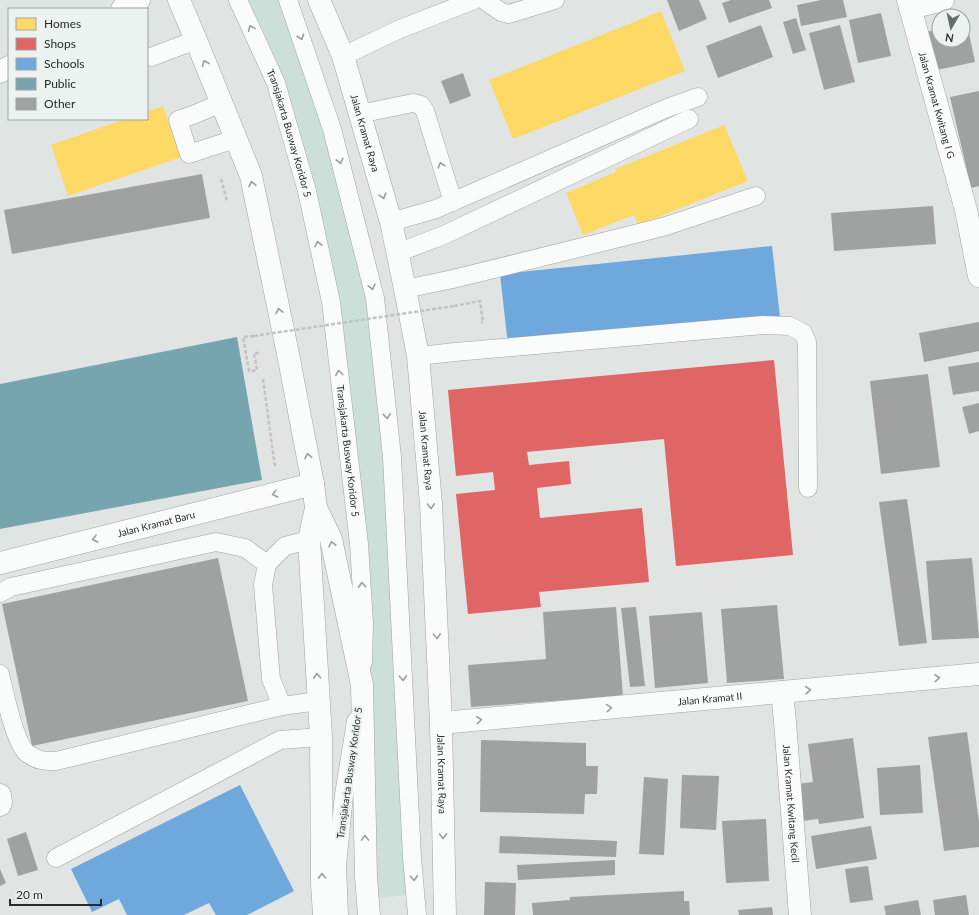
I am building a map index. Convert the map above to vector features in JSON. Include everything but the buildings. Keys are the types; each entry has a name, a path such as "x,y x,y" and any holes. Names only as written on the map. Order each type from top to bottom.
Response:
{"main road":[{"path":"124,8 139,0"},
{"path":"178,0 196,40 251,176 287,349 313,484 316,508 331,539 362,685 366,877 369,915"},
{"name":"Jalan Kramat Raya","path":"319,0 342,56 391,222 418,356 431,504 440,723 445,915"},
{"path":"909,4 943,0"},
{"name":"Jalan Kramat Kwitang I G","path":"909,4 973,210 979,276"},
{"name":"Jalan Kramat Baru","path":"0,563 313,484"},
{"path":"316,508 309,540 321,738 322,884 324,915"},
{"name":"Jalan Kramat II","path":"440,723 979,674"},
{"name":"Jalan Kramat Kwitang Kecil","path":"782,692 800,915"},
{"path":"0,794 0,805"}],"lane":[{"name":"Transjakarta Busway Koridor 5","path":"238,0 276,83 307,191 330,302 359,544 364,624 362,685 344,795 337,865 339,915"},
{"path":"288,0 332,129 374,298 392,457 412,857 417,915"},
{"path":"342,56 400,29 474,0"},
{"path":"484,0 501,12 509,14 555,0"},
{"path":"151,57 196,40"},
{"path":"391,222 436,209 667,108 698,97"},
{"path":"221,103 178,120 190,154 235,139"},
{"path":"359,114 413,103 421,105 425,111 453,202"},
{"path":"397,252 444,235 689,119"},
{"path":"405,288 453,279 666,226 756,196"},
{"path":"418,356 763,325 790,326 803,333 807,342 808,488"},
{"path":"282,706 271,679 263,585 267,564 285,546 309,540"},
{"path":"0,593 11,587 216,542 244,548 267,564"},
{"path":"0,674 17,738 26,752 40,760 56,761 282,706 318,701"},
{"path":"56,858 280,740 321,738"}],"path":[{"path":"213,146 227,204"},
{"path":"254,353 257,370 249,371 243,337 255,337 480,301 483,322"},
{"path":"255,331 255,337"},
{"path":"258,346 260,353"},
{"path":"263,376 279,493"}],"green space":[{"path":"238,0 286,0 375,298 415,894 368,899 359,544 307,191"}]}
